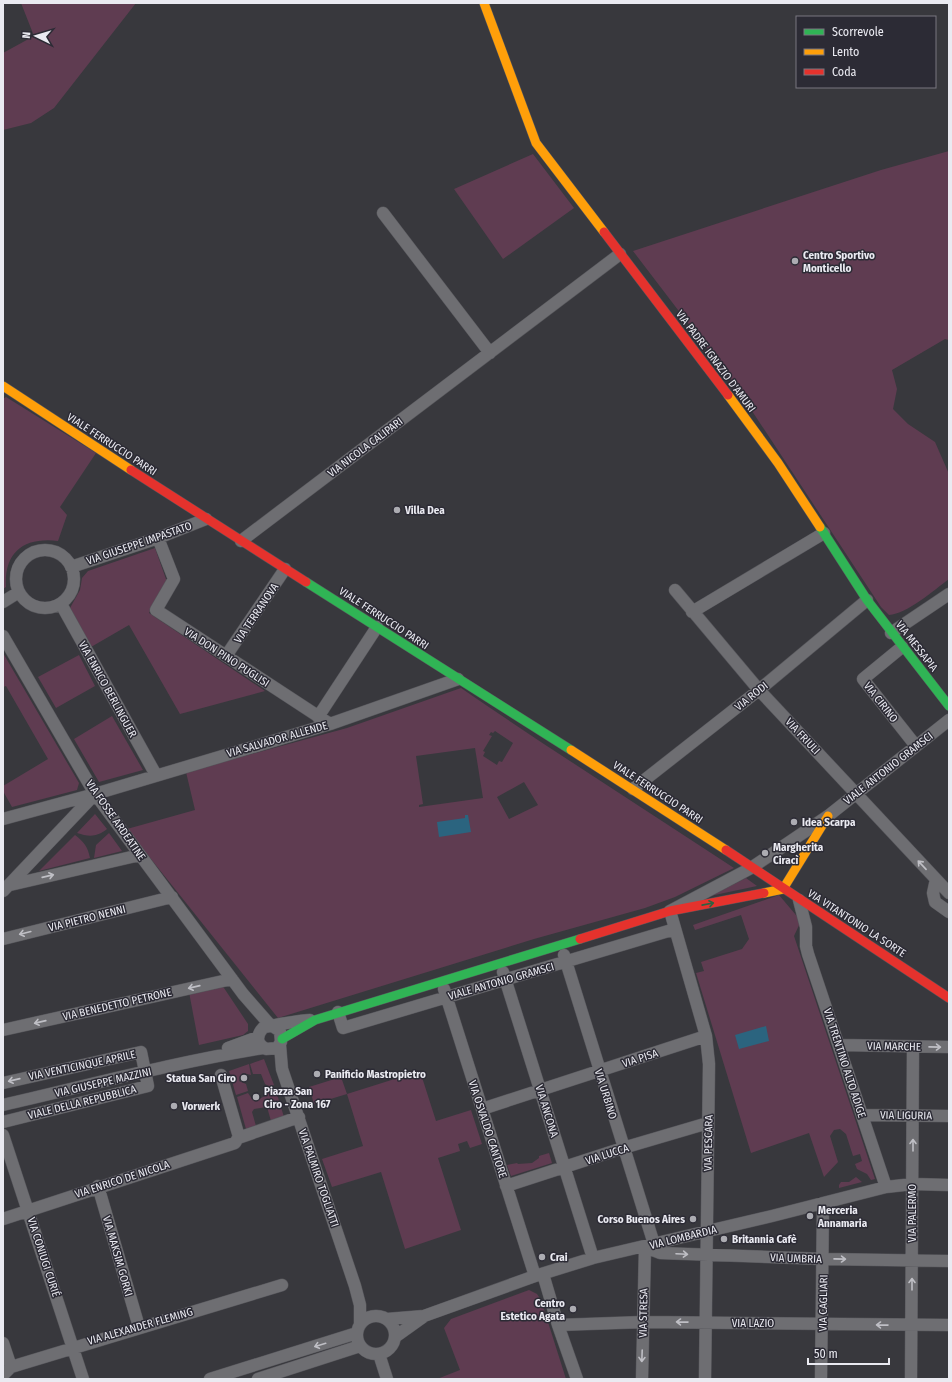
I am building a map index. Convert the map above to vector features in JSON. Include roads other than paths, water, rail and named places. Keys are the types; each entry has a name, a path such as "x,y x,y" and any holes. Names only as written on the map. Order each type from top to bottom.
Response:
{"street":[{"name":"VIA PADRE IGNAZIO D'AMURI","path":"484,3 536,143 700,357 778,463 867,600"},
{"path":"383,212 490,353"},
{"name":"VIA NICOLA CALIPARI","path":"241,542 620,254"},
{"name":"VIALE FERRUCCIO PARRI","path":"4,387 241,542 633,789 751,868"},
{"name":"VIA GIUSEPPE IMPASTATO","path":"71,567 158,538 206,519"},
{"path":"692,612 824,533"},
{"name":"VIA DON PINO PUGLISI","path":"158,538 174,579 156,610 330,724"},
{"path":"50,551 57,553 68,561 71,567 74,580 73,587 66,599 61,604 48,608 41,608 28,602 19,592 17,585 17,571 24,559 36,552 50,551"},
{"name":"VIA TERRANOVA","path":"226,656 285,569"},
{"name":"VIA FRIULI","path":"674,590 759,690 949,893"},
{"path":"3,602 19,592"},
{"path":"891,633 949,594"},
{"name":"VIA MESSAPIA","path":"867,600 891,633 949,706"},
{"name":"VIA RODI","path":"633,789 759,690 867,600"},
{"name":"VIA ENRICO BERLINGUER","path":"61,604 156,775"},
{"path":"318,717 377,627"},
{"name":"VIA FOSSE ARDEATINE","path":"3,636 95,794 243,994 270,1038"},
{"name":"VIA CIRINO","path":"902,647 863,679 916,746"},
{"name":"VIA SALVADOR ALLENDE","path":"3,818 95,794 330,724 458,680"},
{"name":"VIALE ANTONIO GRAMSCI","path":"670,911 751,868 828,816 949,720"},
{"path":"7,888 95,794"},
{"name":"VIALE ANTONIO GRAMSCI","path":"270,1038 298,1021 315,1020 670,911 783,889 828,816"},
{"path":"7,888 140,855"},
{"name":"VIA VITANTONIO LA SORTE","path":"751,868 949,998"},
{"path":"936,879 933,892 935,902 949,912"},
{"name":"VIA PIETRO NENNI","path":"3,939 172,897"},
{"name":"VIA TRENTINO ALTO ADIGE","path":"799,900 806,927 808,954 840,1045 886,1187"},
{"name":"VIA PESCARA","path":"670,911 706,1036 709,1064 705,1255 705,1379"},
{"path":"806,939 822,916"},
{"name":"VIALE ANTONIO GRAMSCI","path":"338,1012 343,1028 505,978 566,962 675,929"},
{"name":"VIA URBINO","path":"561,944 623,1148 649,1245"},
{"name":"VIA ANCONA","path":"500,963 593,1258"},
{"name":"VIA BENEDETTO PETRONE","path":"3,1030 232,979"},
{"name":"VIA OSVALDO CANTORE","path":"442,981 506,1186 577,1379"},
{"name":"VIA PISA","path":"482,1109 706,1036"},
{"name":"VIA GIUSEPPE MAZZINI","path":"3,1105 145,1073 270,1038"},
{"name":"VIA PALMIRO TOGLIATTI","path":"270,1038 299,1117 355,1286 360,1307 359,1329"},
{"name":"VIA MARCHE","path":"840,1045 949,1048"},
{"name":"VIA PALERMO","path":"911,1379 913,1047"},
{"name":"VIA VENTICINQUE APRILE","path":"3,1083 140,1052 145,1073"},
{"name":"VIALE DELLA REPUBBLICA","path":"3,1122 148,1086 145,1073"},
{"path":"222,1075 239,1137"},
{"name":"VIA LIGURIA","path":"862,1115 949,1116"},
{"name":"VIA ENRICO DE NICOLA","path":"3,1219 98,1186 235,1143 239,1137 299,1117"},
{"name":"VIA LUCCA","path":"506,1186 623,1148 708,1123"},
{"name":"VIA CONIUGI CURIÉ","path":"3,1135 29,1210 73,1346 82,1379"},
{"name":"VIA LOMBARDIA","path":"395,1337 424,1316 539,1275 593,1258 886,1187 912,1184 949,1185"},
{"name":"VIA MAKSIM GORKI","path":"98,1186 139,1327"},
{"name":"VIA CAGLIARI","path":"822,1379 824,1203"},
{"name":"VIA UMBRIA","path":"649,1245 660,1253 824,1259 949,1261"},
{"name":"VIA STRESA","path":"642,1379 649,1245"},
{"name":"VIA ALEXANDER FLEMING","path":"7,1371 73,1346 282,1285"},
{"name":"VIA PALMIRO TOGLIATTI","path":"355,1286 372,1312 382,1318"},
{"name":"VIA LOMBARDIA","path":"382,1318 424,1316"},
{"path":"210,1379 359,1329 368,1318 382,1318 394,1327 395,1337 392,1346 379,1354 370,1353 360,1346"},
{"name":"VIA LAZIO","path":"558,1325 644,1322 949,1325"},
{"path":"359,1329 360,1346"},
{"path":"3,1343 7,1371"},
{"path":"258,1379 360,1346"},
{"path":"379,1354 387,1379"}],"water":[{"path":"465,815 468,815 471,832 439,837 437,822 465,818"},
{"path":"766,1026 769,1041 739,1049 735,1035"}],"place":[{"name":"Centro Sportivo Monticello","path":"795,261"},
{"name":"Villa Dea","path":"397,510"},
{"name":"Idea Scarpa","path":"794,822"},
{"name":"Margherita Ciracì","path":"765,853"},
{"name":"Panificio Mastropietro","path":"317,1074"},
{"name":"Statua San Ciro","path":"244,1078"},
{"name":"Piazza San Ciro - Zona 167","path":"256,1097"},
{"name":"Vorwerk","path":"174,1106"},
{"name":"Merceria Annamaria","path":"810,1216"},
{"name":"Corso Buenos Aires","path":"693,1219"},
{"name":"Britannia Cafè","path":"724,1239"},
{"name":"Crai","path":"542,1257"},
{"name":"Centro Estetico Agata","path":"573,1309"}]}
